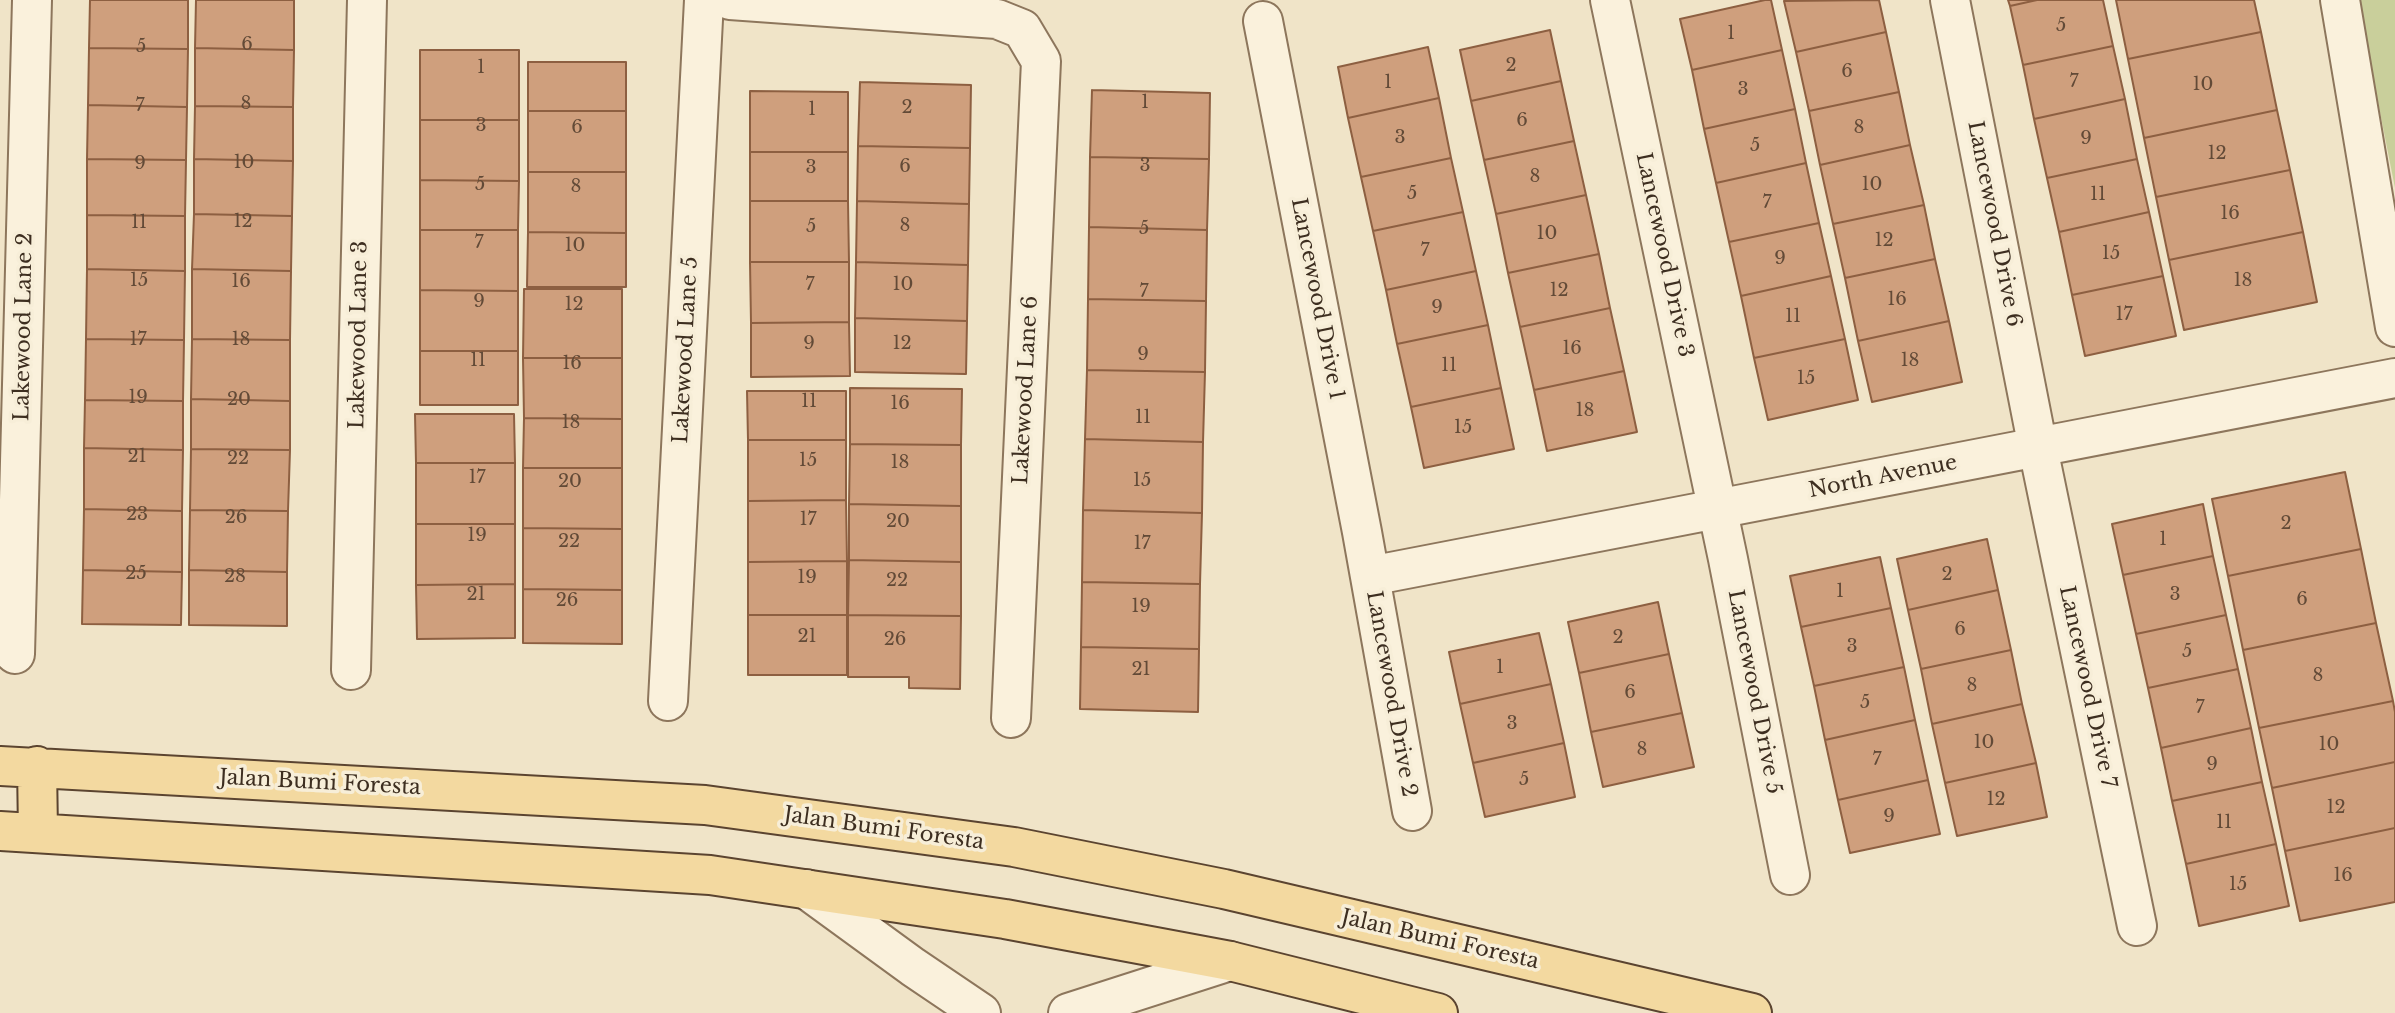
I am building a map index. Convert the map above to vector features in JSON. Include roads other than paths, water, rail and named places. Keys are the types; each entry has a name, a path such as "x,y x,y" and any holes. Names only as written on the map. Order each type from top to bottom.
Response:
{"main road":[{"path":"18,766 38,832"},
{"name":"Jalan Bumi Foresta","path":"18,766 705,805 1014,847 1224,889 1752,1013"},
{"path":"0,831 710,875 1005,919 1230,961 1438,1013"}],"street":[{"name":"Lakewood Lane 2","path":"15,654 32,0"},
{"name":"Lakewood Lane 3","path":"351,670 368,0"},
{"name":"Lakewood Lane 5","path":"668,701 704,0"},
{"name":"Lakewood Lane 6","path":"730,0 997,19 1022,29 1041,61 1011,718"},
{"name":"Lancewood Drive 3","path":"1610,0 1717,509"},
{"name":"Lancewood Drive 6","path":"1950,0 2038,448"},
{"path":"2340,0 2395,327"},
{"name":"Lancewood Drive 1","path":"1263,21 1370,576"},
{"name":"North Avenue","path":"1370,576 2395,378"},
{"name":"Lancewood Drive 7","path":"2038,448 2137,926"},
{"name":"Lancewood Drive 5","path":"1717,509 1790,875"},
{"name":"Lancewood Drive 2","path":"1370,576 1412,811"},
{"path":"806,889 981,1013"},
{"path":"1068,1013 1230,961"}]}
